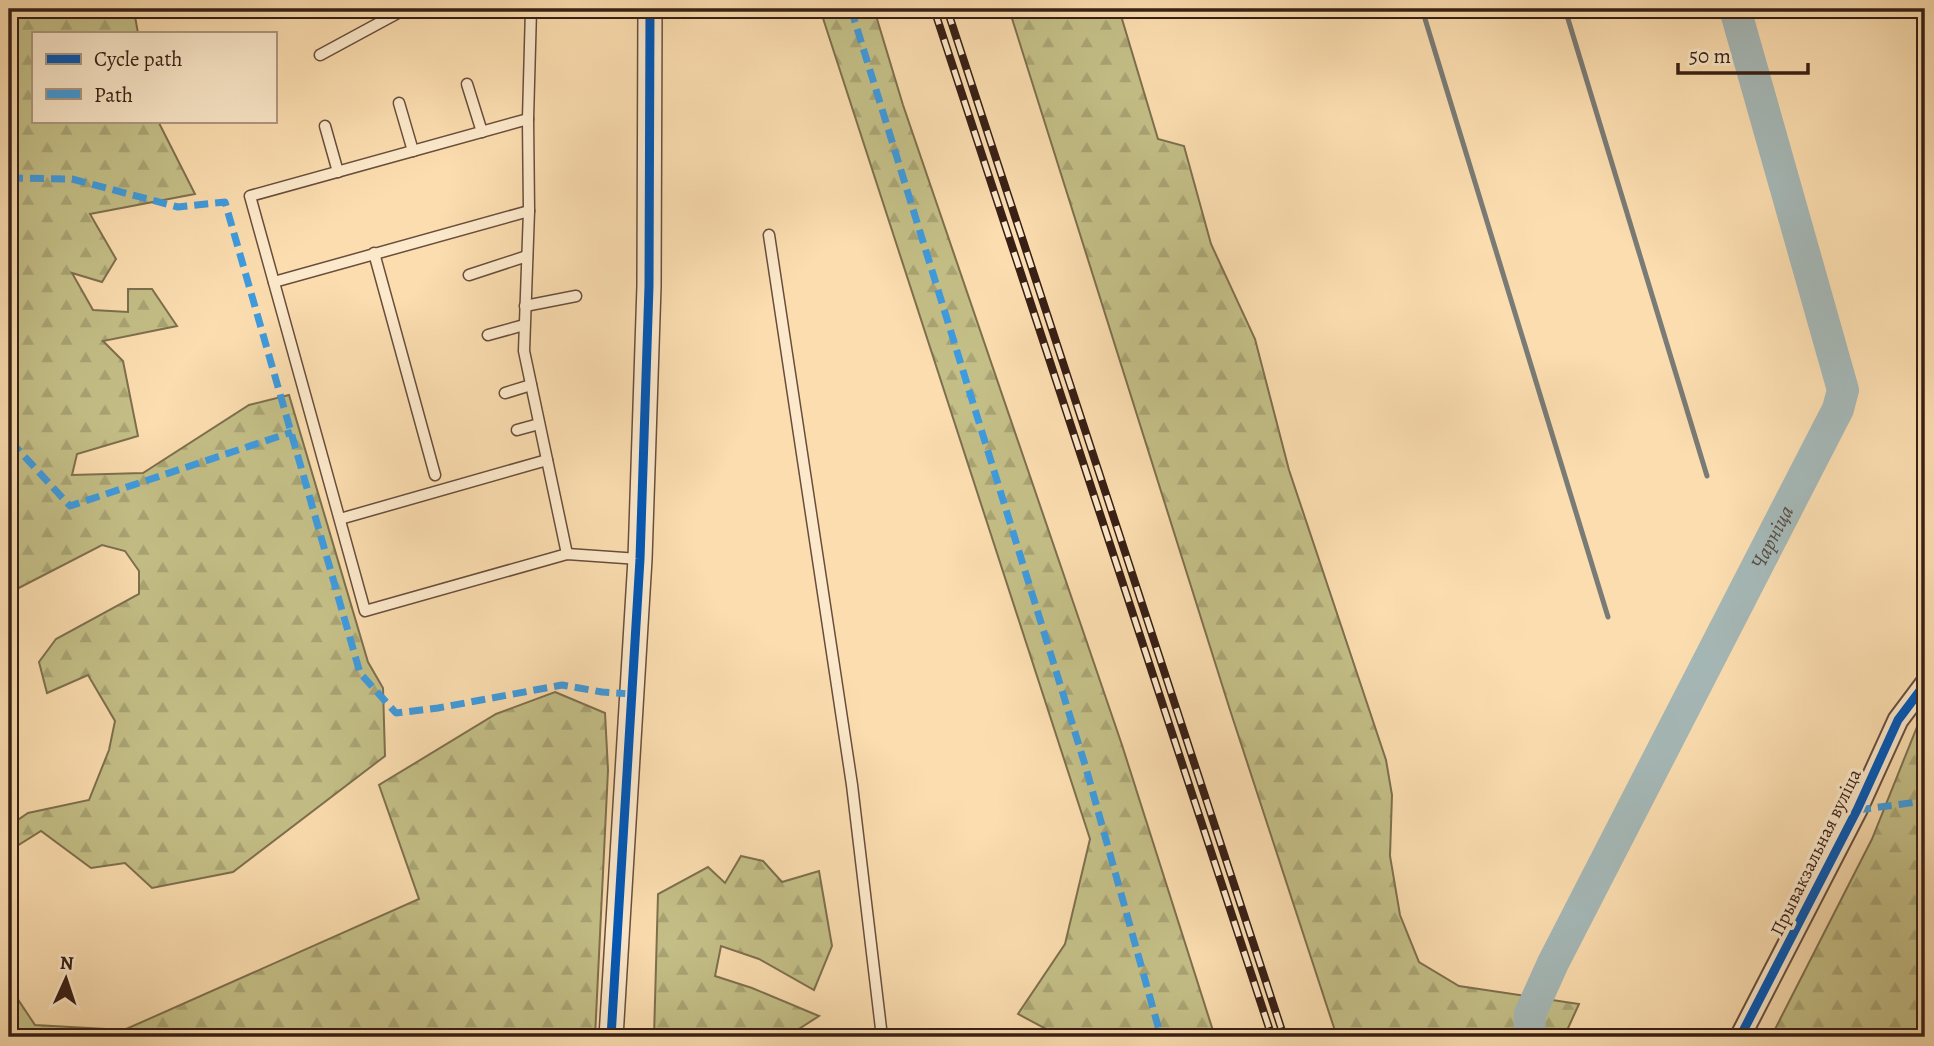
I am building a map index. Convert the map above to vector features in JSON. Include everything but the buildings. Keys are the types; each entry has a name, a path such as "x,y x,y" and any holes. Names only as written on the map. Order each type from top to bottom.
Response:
{"street":[{"path":"611,1037 640,559 649,286 650,9"},
{"name":"Прывакзальная вуліца","path":"1740,1037 1857,810 1898,720 1925,684"}],"lane":[{"path":"320,55 405,9"},
{"path":"531,9 529,211 524,351 567,554"},
{"path":"467,84 482,132"},
{"path":"399,103 413,151"},
{"path":"528,119 250,196 365,611 567,554 640,559"},
{"path":"325,126 338,172"},
{"path":"274,282 529,211"},
{"path":"769,235 852,785 882,1037"},
{"path":"374,253 435,475"},
{"path":"469,275 527,256"},
{"path":"525,306 576,296"},
{"path":"488,335 524,325"},
{"path":"505,393 531,386"},
{"path":"517,430 539,424"},
{"path":"340,519 547,460"}],"green space":[{"path":"9,9 136,9 134,11 138,32 32,32 32,122 159,122 195,194 90,214 116,259 102,282 72,273 93,310 128,312 128,289 152,289 177,326 103,341 123,361 138,436 77,454 72,475 143,473 249,405 289,395 368,662 383,688 385,756 233,872 152,888 125,863 91,868 41,831 9,851 9,826 28,813 89,800 109,750 115,721 88,675 47,693 39,662 56,639 139,594 139,571 125,551 102,545 9,593"},
{"path":"820,9 874,9 903,105 1122,745 1215,1037 1061,1037 1018,1014 1065,944 1090,839"},
{"path":"1009,9 1119,9 1158,139 1184,146 1211,244 1255,339 1289,470 1386,760 1392,795 1390,856 1400,915 1419,962 1459,986 1579,1004 1564,1037 1337,1037 1230,710"},
{"path":"555,692 605,713 608,770 595,1037 9,1037 9,986 35,1025 124,1030 419,899 379,785 496,714"},
{"path":"1925,707 1925,1037 1771,1037 1872,839"},
{"path":"741,856 763,861 782,882 819,871 832,946 814,990 759,959 721,946 715,976 819,1016 799,1029 802,1037 654,1037 658,894 708,867 725,883"}],"waterway":[{"path":"1422,9 1608,617"},
{"path":"1565,9 1707,476"},
{"name":"Чарніца","path":"1529,1037 1530,1014 1553,963 1838,409 1843,390 1735,9"}],"railway":[{"path":"934,9 1272,1037"},
{"path":"947,9 1284,1037"}],"marked path":[{"path":"851,9 1086,768 1161,1037"},
{"path":"9,178 72,179 178,207 225,202 360,673 396,713 562,685 632,694"},
{"path":"9,443 15,446 70,506 292,432"},
{"path":"1857,810 1925,801"}],"cycle path":[{"path":"611,1037 640,559 649,286 650,9"},
{"path":"1740,1037 1857,810 1898,720 1925,684"}]}
